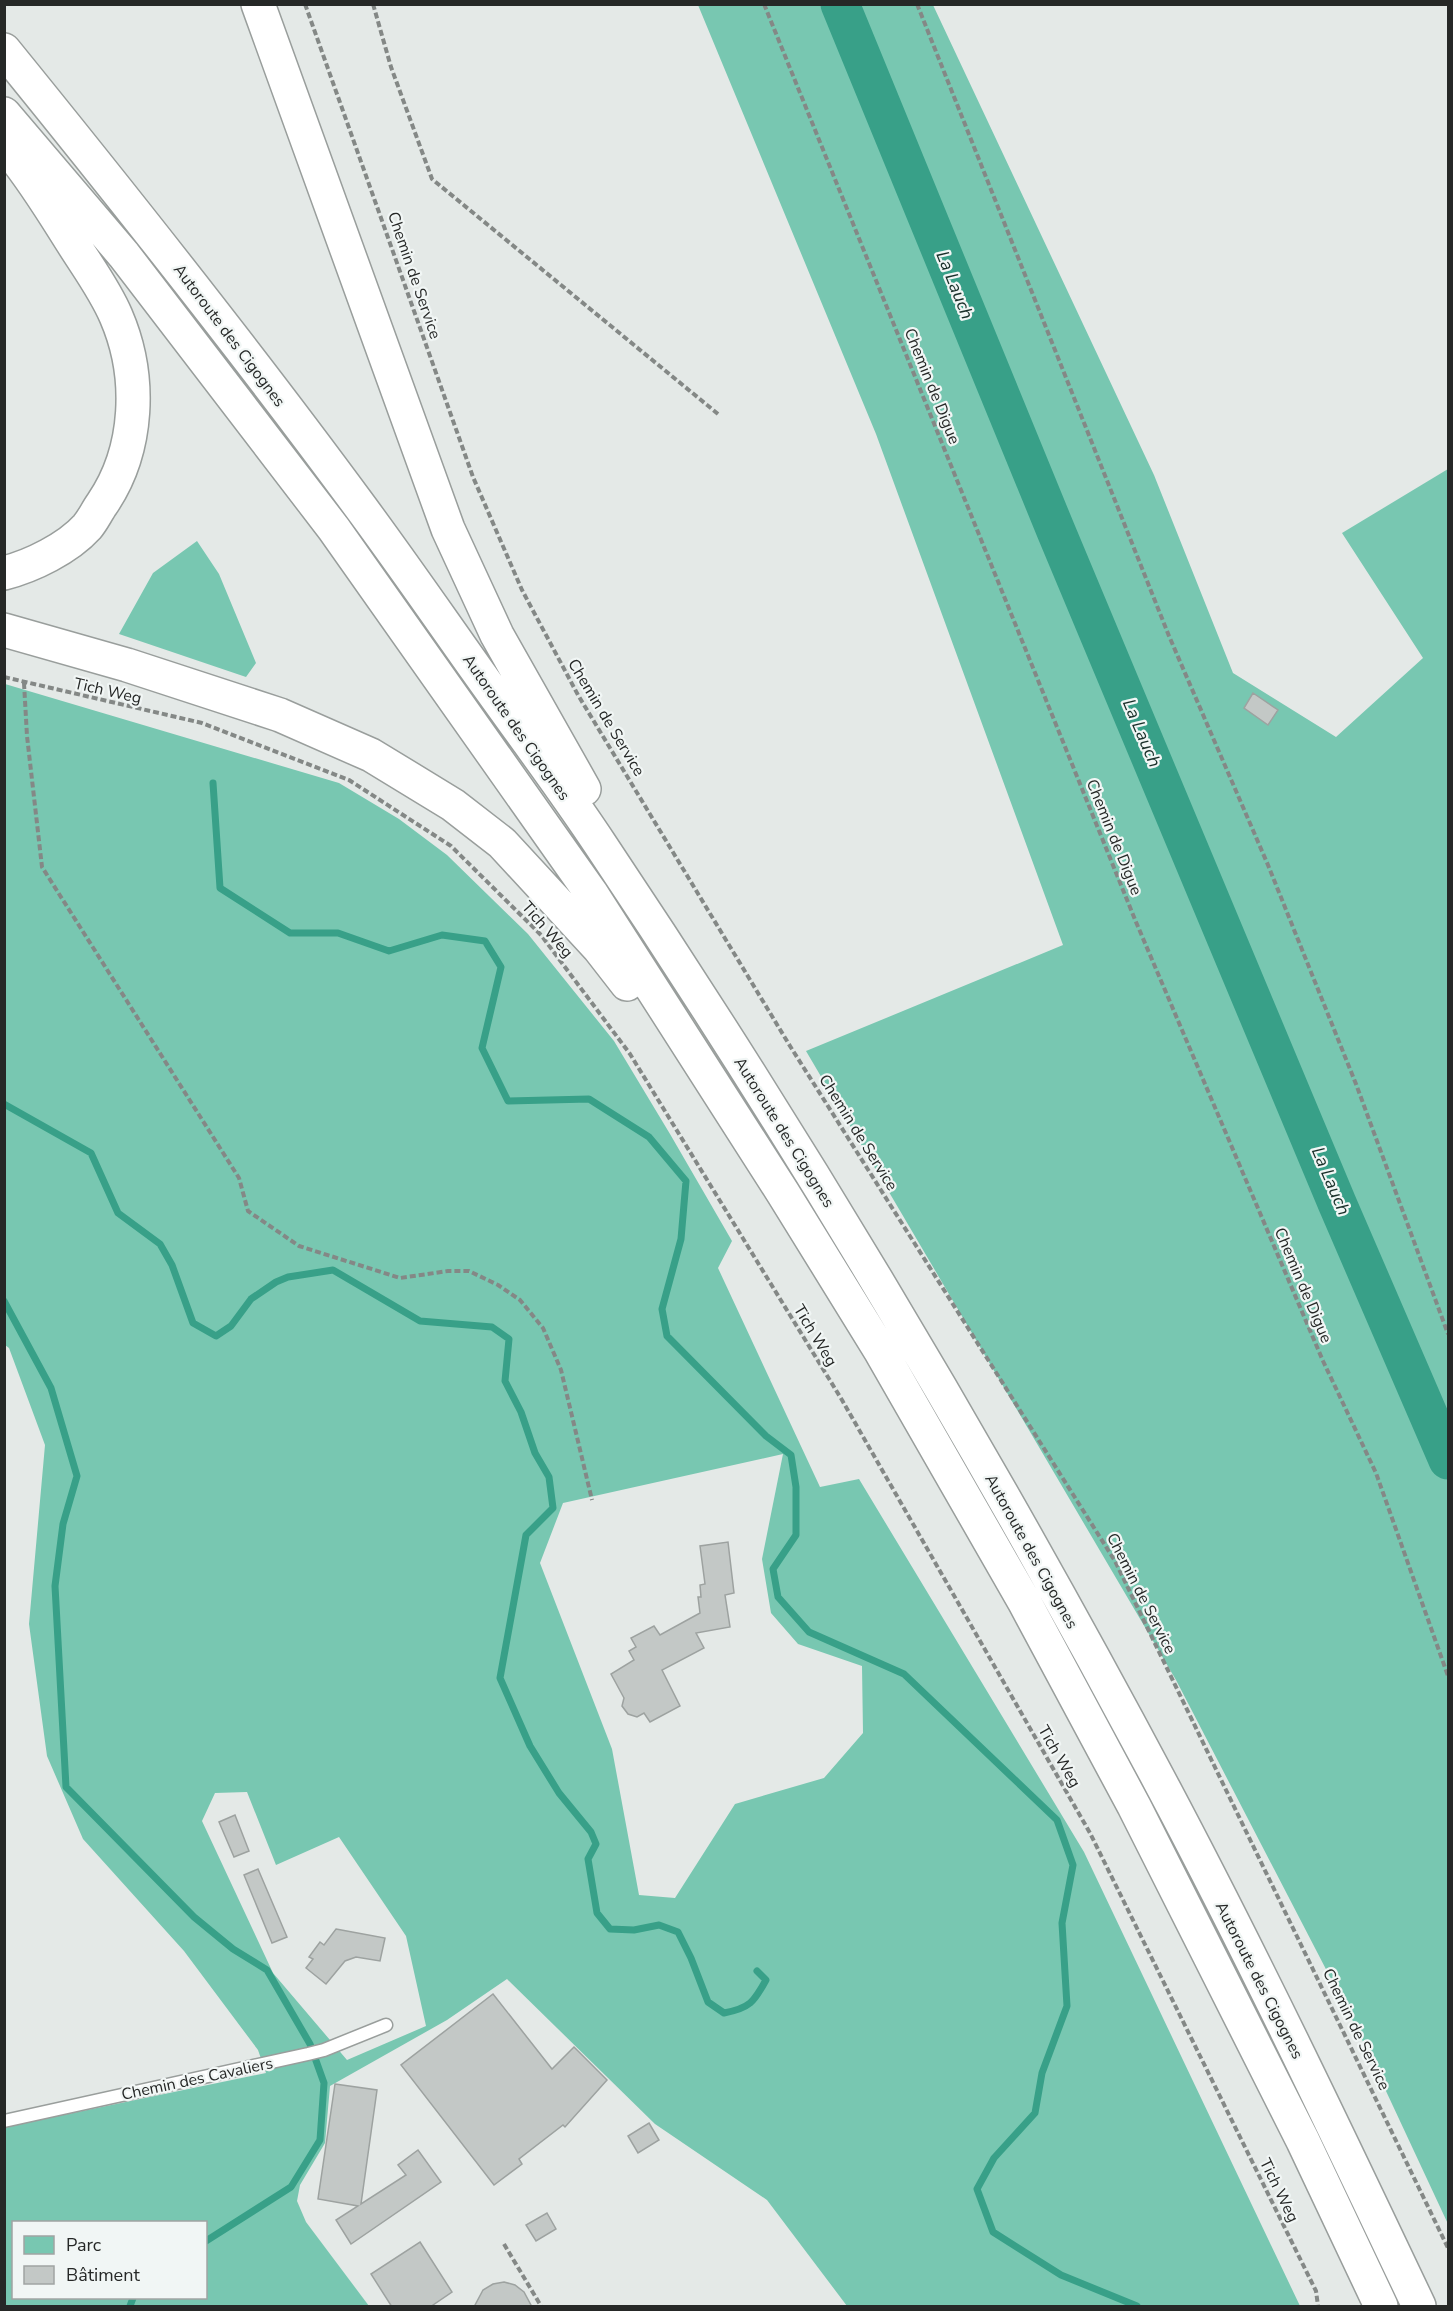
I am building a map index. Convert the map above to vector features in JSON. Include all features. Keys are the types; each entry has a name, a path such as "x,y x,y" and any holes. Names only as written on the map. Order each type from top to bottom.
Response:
{"highway":[{"path":"258,4 448,529 497,635 596,810 597,839"},
{"name":"Autoroute des Cigognes","path":"4,50 154,236 359,505 597,839 722,1031 897,1312 1052,1585 1170,1802 1333,2125 1419,2307"},
{"name":"Autoroute des Cigognes","path":"4,114 124,255 334,529 591,892 783,1193 880,1350 1024,1601 1140,1816 1303,2141 1381,2307"},
{"path":"4,144 33,182 98,283 116,317 126,350 134,390 130,439 127,449 113,488 87,527 47,558 4,573"},
{"path":"4,630 127,665 280,715 371,755 453,805 502,843 599,948 643,1004 684,1040"}],"lane":[{"name":"Chemin des Cavaliers","path":"4,2121 324,2050 386,2025"}],"path":[{"name":"Chemin de Service","path":"305,4 473,477 522,590 578,695 790,1046 1115,1561 1449,2248"},
{"path":"373,4 391,67 432,179 718,414"},
{"name":"Chemin de Digue","path":"764,4 1136,922 1323,1361 1376,1473 1449,1676"},
{"path":"917,4 1169,636 1268,865 1356,1084 1449,1334"},
{"name":"Tich Weg","path":"4,677 202,723 349,780 451,846 541,935 630,1054 810,1349 1084,1822 1316,2291 1318,2307"},
{"path":"24,683 27,736 42,867 239,1178 248,1212 299,1246 400,1278 448,1271 469,1271 498,1285 520,1300 543,1328 561,1370 592,1500"},
{"path":"504,2244 541,2307"}],"green space":[{"path":"698,5 933,5 1154,475 1233,673 1336,737 1423,658 1342,533 1448,469 1448,2224 1358,2031 1176,1680 806,1051 1063,945 876,434"},
{"path":"197,541 219,574 256,663 246,677 119,634 153,573"},
{"path":"5,684 339,783 399,819 447,855 528,934 614,1041 732,1241 718,1268 820,1487 859,1479 1084,1852 1300,2306 847,2306 767,2200 655,2124 507,1979 447,2020 330,2086 325,2143 300,2185 297,2201 306,2222 369,2306 5,2306 5,2127 266,2073 258,2050 184,1951 83,1839 47,1756 29,1624 45,1445 9,1348 5,1345","holes":["783,1454 762,1559 771,1613 798,1644 862,1666 863,1733 824,1778 735,1804 675,1898 639,1895 612,1749 540,1563 563,1503","247,1792 276,1865 339,1837 406,1936 426,2026 347,2060 273,1973 202,1821 215,1793"]}],"building":[{"path":"1253,693 1278,710 1268,725 1244,708"},
{"path":"728,1542 734,1593 725,1595 730,1627 696,1633 704,1648 662,1670 680,1706 650,1722 644,1713 637,1717 628,1714 622,1706 624,1698 611,1674 634,1660 629,1651 636,1647 631,1638 654,1626 660,1635 700,1613 698,1597 701,1597 700,1585 705,1584 700,1546"},
{"path":"235,1815 249,1851 234,1857 219,1822"},
{"path":"258,1869 287,1937 272,1943 244,1875"},
{"path":"336,1929 385,1938 380,1961 356,1957 345,1961 326,1984 306,1968 313,1959 309,1957 320,1942 324,1945"},
{"path":"493,1994 552,2069 574,2047 607,2080 565,2127 563,2125 519,2159 522,2164 494,2185 401,2065"},
{"path":"335,2084 377,2090 361,2204 406,2175 398,2165 418,2150 441,2182 351,2244 336,2220 358,2206 318,2199"},
{"path":"649,2123 659,2140 638,2153 628,2136"},
{"path":"547,2213 556,2229 536,2241 526,2225"},
{"path":"420,2242 452,2292 430,2307 392,2307 371,2274"},
{"path":"504,2282 515,2285 524,2292 532,2307 474,2307 483,2290 493,2284"}],"waterway":[{"name":"La Lauch","path":"840,4 1056,531 1337,1203 1448,1460"},
{"path":"213,783 220,888 290,933 338,933 389,951 442,935 485,941 501,967 482,1048 508,1101 589,1099 649,1137 686,1181 681,1239 662,1309 667,1336 766,1436 791,1455 796,1487 796,1535 773,1569 778,1597 809,1632 904,1674 1057,1820 1073,1865 1062,1923 1067,2006 1042,2073 1035,2113 994,2158 977,2189 993,2232 1061,2275 1137,2306"},
{"path":"4,1104 91,1153 118,1213 160,1244 172,1265 193,1323 216,1336 231,1326 251,1299 276,1282 288,1277 333,1270 420,1321 492,1327 509,1339 505,1381 521,1412 535,1453 549,1477 553,1508 526,1535 500,1678 530,1746 559,1793 591,1832 596,1844 588,1859 597,1913 610,1929 634,1930 659,1925 678,1932 708,2002 724,2013 746,2006 758,1994 766,1980 757,1971"},
{"path":"4,1301 51,1388 77,1476 63,1524 55,1586 66,1787 194,1917 233,1949 267,1970 310,2044 324,2083 320,2140 291,2187 207,2240"},
{"path":"130,2306 133,2299"}]}
